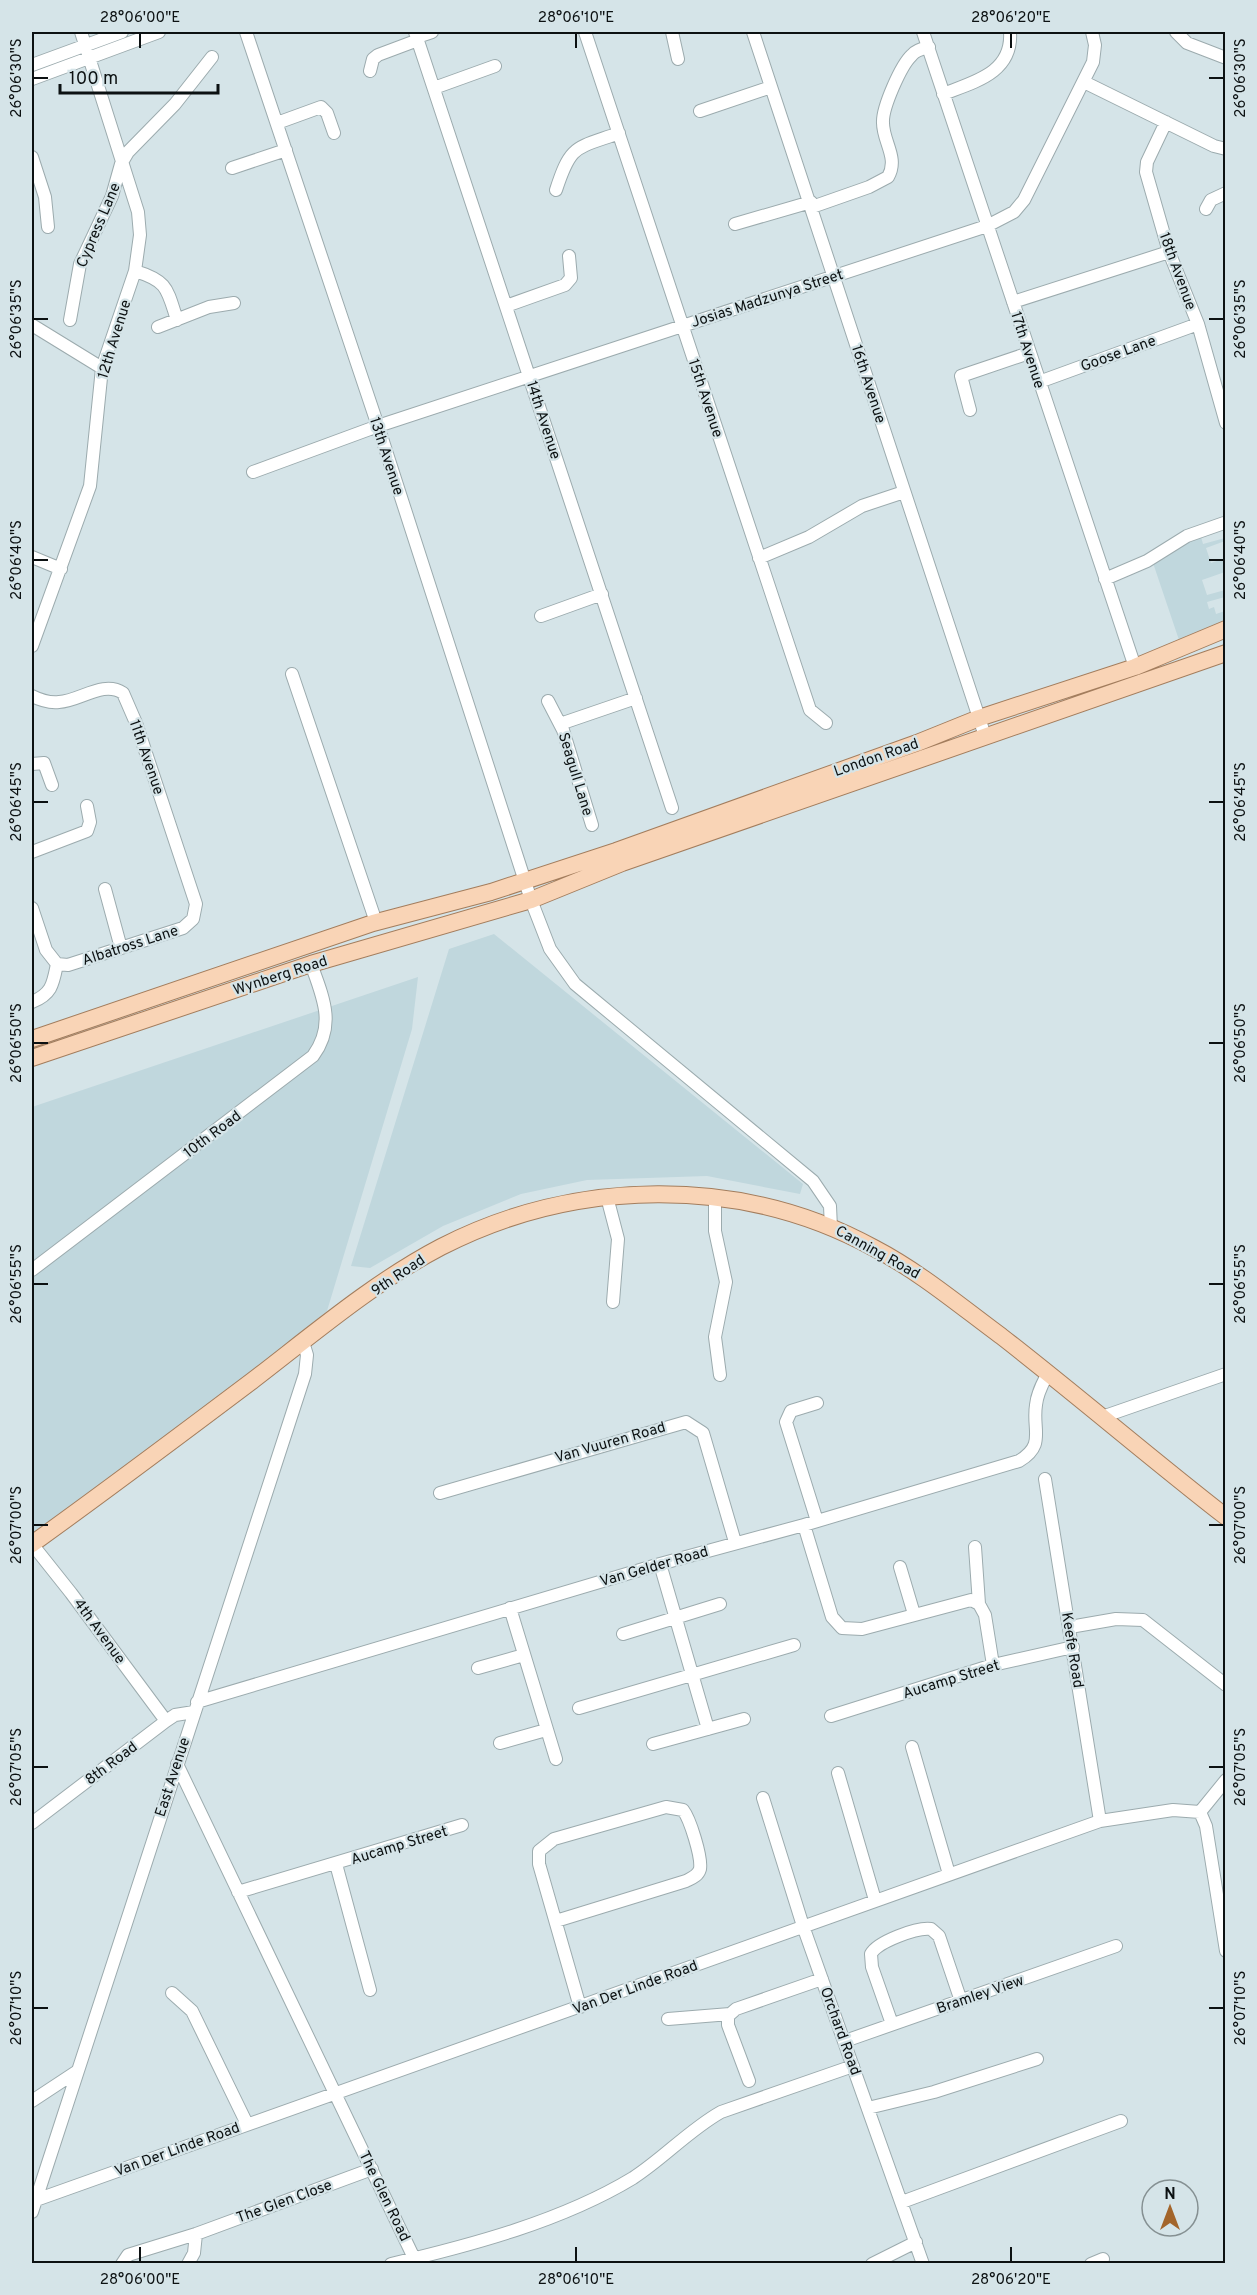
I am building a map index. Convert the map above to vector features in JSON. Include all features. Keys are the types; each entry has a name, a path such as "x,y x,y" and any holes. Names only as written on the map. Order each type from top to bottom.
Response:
{"main road":[{"name":"London Road","path":"525,881 908,746 979,718 1135,667 1226,629"},
{"name":"London Road","path":"531,900 606,868 1226,654"},
{"name":"Wynberg Road","path":"32,1039 376,922 525,881"},
{"name":"Wynberg Road","path":"32,1058 311,964 531,900"},
{"name":"9th Road","path":"32,1544 397,1274 461,1237 531,1210 576,1201 686,1193 767,1208 831,1228"},
{"name":"Canning Road","path":"831,1228 875,1248 916,1272 1048,1373 1226,1517"}],"street":[{"path":"32,65 83,38 122,32"},
{"path":"32,79 159,32"},
{"name":"13th Avenue","path":"246,32 378,426 531,900"},
{"path":"370,71 376,56 417,36 432,32"},
{"name":"15th Avenue","path":"585,32 810,710 825,723"},
{"path":"672,32 678,59"},
{"name":"16th Avenue","path":"753,32 812,205 985,736"},
{"name":"17th Avenue","path":"923,32 1135,667"},
{"path":"942,94 992,74 1007,52 1010,32"},
{"path":"1176,32 1187,43 1226,58"},
{"name":"14th Avenue","path":"417,36 672,808"},
{"name":"Josias Madzunya Street","path":"253,472 378,426 987,226 1019,207 1093,62 1093,36"},
{"name":"12th Avenue","path":"33,640 62,569 90,486 102,368 135,271 140,219 83,38"},
{"path":"735,224 812,205 869,187 888,177 893,164 883,125 885,111 909,58 917,50 928,47"},
{"name":"Cypress Lane","path":"70,320 80,264 112,196 121,164 128,152 175,104 212,57"},
{"path":"434,88 495,66"},
{"path":"1084,82 1214,146 1226,149"},
{"path":"700,111 771,87"},
{"path":"277,123 321,107 327,113 334,133"},
{"name":"18th Avenue","path":"1166,122 1146,167 1169,252 1198,324 1226,423"},
{"path":"556,190 571,153 618,132"},
{"path":"232,168 286,150"},
{"path":"32,157 45,198 48,227"},
{"path":"1206,209 1210,200 1226,193"},
{"path":"1013,302 1169,252"},
{"path":"506,306 565,285 571,278 569,256"},
{"path":"135,271 154,276 165,284 177,320"},
{"path":"158,327 215,306 234,303"},
{"name":"Goose Lane","path":"1039,382 1198,324"},
{"path":"32,325 102,368"},
{"path":"970,410 961,376 1029,353"},
{"path":"759,558 809,537 862,506 904,492"},
{"path":"1105,579 1147,561 1187,536 1224,523"},
{"path":"32,557 62,569"},
{"path":"542,616 602,594"},
{"path":"292,674 376,922"},
{"name":"11th Avenue","path":"32,696 57,703 102,689 113,688 123,693 136,723 188,879 196,904 195,913"},
{"name":"Seagull Lane","path":"560,724 636,698"},
{"name":"Seagull Lane","path":"548,701 560,724 592,825"},
{"path":"32,764 44,763 52,785"},
{"path":"32,852 87,831 90,822 87,806"},
{"path":"105,889 121,948"},
{"name":"Canning Road","path":"531,900 550,949 575,984 813,1180 830,1206 831,1228"},
{"path":"32,908 46,950 57,964 51,991 32,1002"},
{"name":"Albatross Lane","path":"57,964 68,965 183,928 189,925 195,913"},
{"name":"10th Road","path":"32,1270 313,1056 322,1040 327,1020 311,964"},
{"path":"607,1197 618,1239 613,1302"},
{"path":"715,1197 715,1231 726,1282 715,1336 720,1375"},
{"name":"East Avenue","path":"32,2212 304,1374 307,1355 303,1342"},
{"name":"Van Gelder Road","path":"195,1707 510,1608 735,1542 804,1525 1023,1459 1035,1444 1036,1403 1048,1373"},
{"path":"1102,1417 1226,1374"},
{"path":"817,1402 791,1411 786,1422 817,1521"},
{"name":"Van Vuuren Road","path":"440,1493 686,1422 692,1423 703,1433 735,1542"},
{"name":"Keefe Road","path":"1045,1479 1100,1821"},
{"path":"804,1525 832,1617 842,1628 862,1629 963,1600 979,1604"},
{"name":"4th Avenue","path":"32,1544 72,1593 166,1721"},
{"path":"975,1547 979,1604 985,1615 993,1665"},
{"path":"660,1564 708,1729"},
{"path":"900,1567 914,1614"},
{"path":"623,1634 720,1604"},
{"path":"510,1608 556,1759"},
{"path":"1070,1627 1116,1619 1143,1620 1226,1685"},
{"path":"579,1708 794,1645"},
{"name":"Aucamp Street","path":"831,1716 993,1665 1073,1647"},
{"path":"478,1668 524,1655"},
{"name":"8th Road","path":"32,1823 166,1721 195,1707"},
{"path":"653,1744 744,1719"},
{"path":"500,1743 546,1730"},
{"path":"912,1747 949,1874"},
{"name":"The Glen Road","path":"177,1764 414,2258 473,2244 609,2191 635,2177 696,2128 721,2112 853,2066"},
{"path":"838,1773 875,1900"},
{"path":"1226,1780 1200,1812 1206,1826 1226,1951"},
{"name":"Orchard Road","path":"763,1798 803,1926 923,2264"},
{"path":"556,1921 686,1881 697,1874 700,1866 699,1855 683,1810 666,1807 547,1842 539,1851 538,1864 580,2007"},
{"name":"Van Der Linde Road","path":"36,2200 1100,1821 1173,1810 1200,1812"},
{"name":"Aucamp Street","path":"238,1892 462,1825"},
{"name":"Aucamp Street","path":"336,1864 370,1990"},
{"path":"892,2024 872,1967 871,1954 877,1945 902,1936 926,1928 935,1932 961,2001"},
{"name":"Bramley View","path":"845,2042 1116,1946"},
{"path":"668,2019 730,2014 736,2009 822,1979"},
{"path":"172,1993 192,2011 247,2124"},
{"path":"730,2014 728,2025 749,2081"},
{"path":"868,2108 934,2092 1037,2059"},
{"path":"32,2101 76,2072"},
{"path":"902,2202 1121,2121"},
{"name":"The Glen Close","path":"122,2264 128,2255 196,2234 372,2169"},
{"path":"188,2264 194,2253 196,2234"},
{"path":"872,2264 916,2242"},
{"path":"391,2264 414,2258"}],"shaded area":[{"path":"1200,533 1203,544 1225,538 1225,541 1206,548 1211,563 1225,558 1225,572 1202,580 1207,595 1225,590 1225,597 1207,602 1209,609 1214,607 1216,614 1225,611 1225,623 1179,640 1152,560"},
{"path":"494,934 803,1184 800,1194 707,1176 587,1180 521,1194 443,1226 370,1268 351,1266 449,949"},
{"path":"418,977 412,1029 327,1311 32,1557 32,1107"}]}
